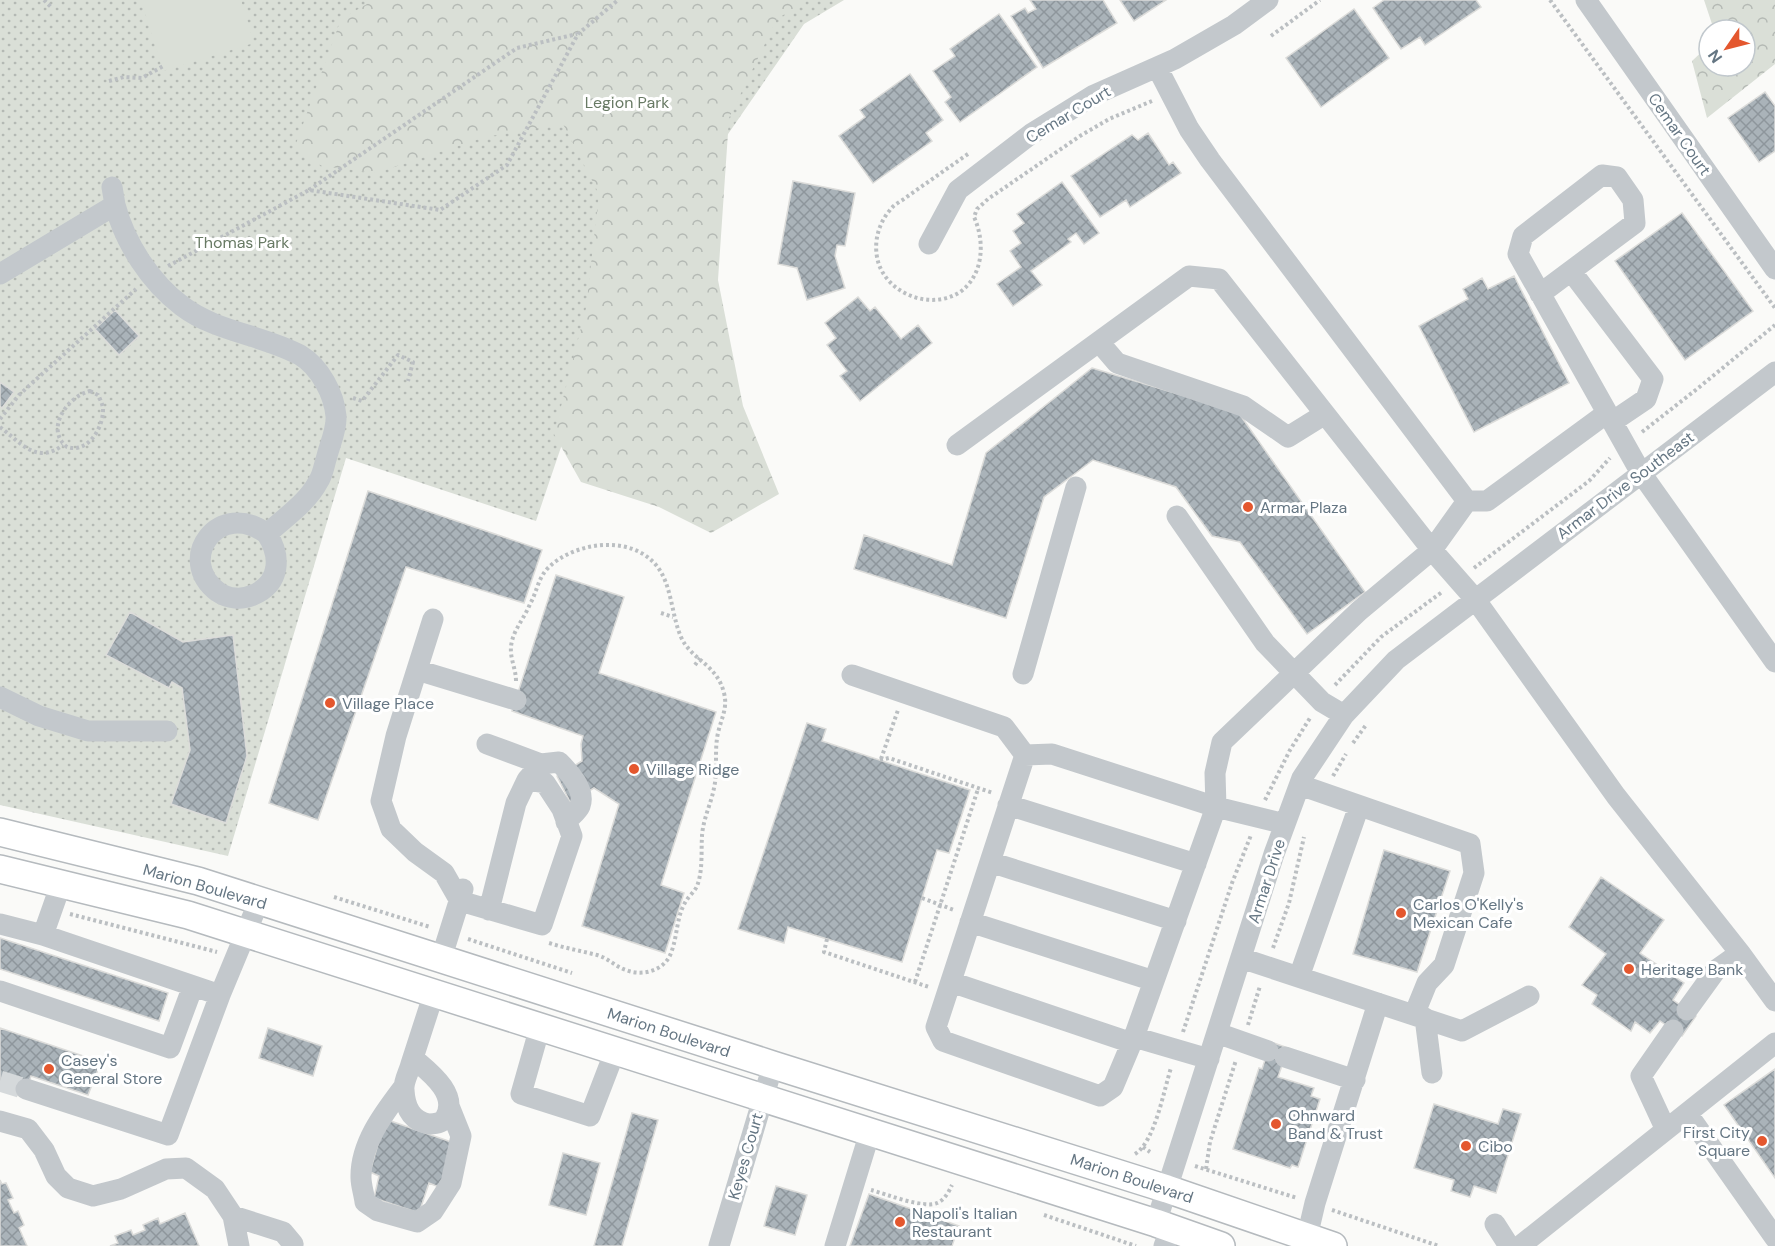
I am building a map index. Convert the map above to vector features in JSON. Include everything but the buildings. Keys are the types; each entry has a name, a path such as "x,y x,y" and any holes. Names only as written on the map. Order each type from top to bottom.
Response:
{"main road":[{"name":"Marion Boulevard","path":"0,832 198,881 1167,1189 1334,1246"},
{"name":"Marion Boulevard","path":"0,869 188,915 870,1132 1163,1233 1221,1246"}],"street":[{"name":"Cemar Court","path":"929,244 958,190 1031,134 1085,100 1175,59 1234,25 1268,0"},
{"name":"Cemar Court","path":"1586,0 1775,269"},
{"path":"1157,67 1189,129 1210,160 1467,501"},
{"path":"1540,294 1635,223 1633,200 1617,177 1602,175 1524,236 1518,254 1540,294 1609,417 1641,473 1775,662"},
{"path":"0,274 114,196 121,228 151,275 182,306 206,319 302,356 320,372 329,391 336,418 319,481 309,495 267,534"},
{"path":"1467,501 1487,501 1609,417 1646,399 1653,379 1571,271"},
{"path":"957,445 1189,276 1219,279 1432,550 1475,599 1616,796 1775,1001"},
{"path":"1099,342 1117,363 1243,406 1288,437 1325,414"},
{"name":"Armar Drive Southeast","path":"1475,599 1775,372"},
{"path":"1023,674 1076,486"},
{"path":"1025,755 936,1026 943,1041 1100,1096 1113,1087 1133,1040 1216,807 1215,773 1222,742 1359,611 1432,550 1467,501"},
{"path":"1177,516 1265,643 1322,702 1344,715"},
{"name":"Armar Drive","path":"1163,1233 1167,1189 1302,778 1344,715 1396,660 1475,599"},
{"path":"433,619 396,736 381,801 391,829 415,852 444,873 462,895 489,910 542,925 572,837 562,809 545,783 527,780"},
{"path":"417,670 513,699"},
{"path":"852,675 1004,727 1025,755"},
{"path":"0,697 39,716 88,731 166,731"},
{"path":"487,744 541,764 559,762 572,775 580,792 580,806 566,822"},
{"path":"1025,755 1052,754 1216,807 1285,824"},
{"path":"489,910 516,803 527,780 541,764"},
{"path":"1300,785 1470,844 1474,873 1444,965 1427,982 1419,1016 1432,1073"},
{"path":"1009,801 1196,864"},
{"path":"1299,977 1359,806"},
{"path":"990,862 1176,921"},
{"path":"43,935 61,884"},
{"path":"441,959 462,895"},
{"path":"26,1089 168,1135 220,995 259,901"},
{"path":"971,919 1154,981"},
{"path":"0,924 43,935 220,995"},
{"path":"1687,1010 1716,970 1740,953"},
{"path":"1241,958 1462,1031 1529,996"},
{"path":"0,991 170,1048 192,986"},
{"path":"949,987 1133,1040 1209,1059"},
{"path":"413,1058 446,1091 449,1106 461,1136 451,1183 433,1211 417,1222 378,1211 365,1202 361,1177 366,1150 381,1116 404,1088 413,1058 434,993"},
{"path":"1307,1237 1314,1203 1378,1003"},
{"path":"540,1027 521,1094 590,1116 615,1050"},
{"path":"1666,1130 1641,1076 1673,1030"},
{"path":"1217,1033 1355,1080"},
{"path":"1520,1246 1775,1043"},
{"name":"Keyes Court","path":"719,1246 773,1065"},
{"path":"404,1088 408,1111 415,1119 438,1124 445,1118 449,1106"},
{"path":"1687,1113 1775,1238"},
{"path":"0,1120 28,1129 44,1150 56,1176 68,1188 93,1196 121,1189 166,1169 186,1168 214,1189 233,1216 238,1246"},
{"path":"835,1246 870,1132"},
{"path":"233,1216 283,1232 293,1244 292,1246"},
{"path":"1495,1224 1509,1246"}],"path":[{"path":"44,0 51,7"},
{"path":"309,190 440,210 507,165 578,34 618,0"},
{"path":"1271,36 1320,0"},
{"path":"1550,0 1775,308"},
{"path":"0,419 18,395 151,275 309,190 517,48 578,34"},
{"path":"109,81 124,77 142,78 165,65"},
{"path":"329,391 362,401 398,355 413,362 408,381"},
{"path":"94,392 103,406 96,434 82,447 70,449 63,445 58,436 58,425 64,410 80,394 94,392"},
{"path":"0,427 28,448 41,454 54,452 63,445"},
{"path":"513,699 516,683 510,654 512,641 547,569 559,558 575,551 611,545 630,548 643,554 655,564 663,577 682,640 720,680 726,703 717,742 714,788 702,834 697,886 681,910 672,952 665,964 658,969 646,971 623,970 599,956 567,949 538,939 542,925"},
{"path":"1127,1156 1140,1151 1152,1128 1232,883 1258,817 1290,750 1322,702 1352,666 1381,638 1439,595"},
{"path":"661,613 674,617"},
{"path":"695,665 700,658"},
{"path":"904,693 880,760 889,758 1009,801"},
{"path":"1323,793 1347,751 1371,719"},
{"path":"915,982 978,789"},
{"path":"1206,1169 1210,1142 1289,903 1304,837"},
{"path":"325,894 579,976"},
{"path":"922,898 971,919"},
{"path":"827,939 824,952 915,982 949,987"},
{"path":"1143,1147 1150,1152"},
{"path":"853,1186 926,1204 938,1203 947,1195 952,1185"}],"green space":[{"name":"Thomas Park","path":"0,0 844,0 804,24 717,150 622,267 536,521 346,458 228,856 0,805"},
{"path":"141,0 241,0 254,43 163,71"},
{"name":"Legion Park","path":"374,0 807,0 777,19 729,118 718,280 743,406 779,494 711,533 659,507 581,482 554,434 586,308 599,194 563,124 485,137 376,173 322,166 294,149 341,19"},
{"path":"1704,0 1775,0 1775,64 1707,118 1692,61 1697,56 1697,78 1757,78 1757,18 1710,18"}],"tunnel":[{"path":"0,1081 26,1089"}],"place":[{"name":"Armar Plaza","path":"1248,507"},
{"name":"Village Place","path":"330,703"},
{"name":"Village Ridge","path":"634,769"},
{"name":"Carlos O'Kelly's Mexican Cafe","path":"1401,913"},
{"name":"Heritage Bank","path":"1629,969"},
{"name":"Casey's General Store","path":"49,1069"},
{"name":"Ohnward Band & Trust","path":"1276,1124"},
{"name":"First City Square","path":"1762,1141"},
{"name":"Cibo","path":"1466,1146"},
{"name":"Napoli's Italian Restaurant","path":"900,1222"}]}
